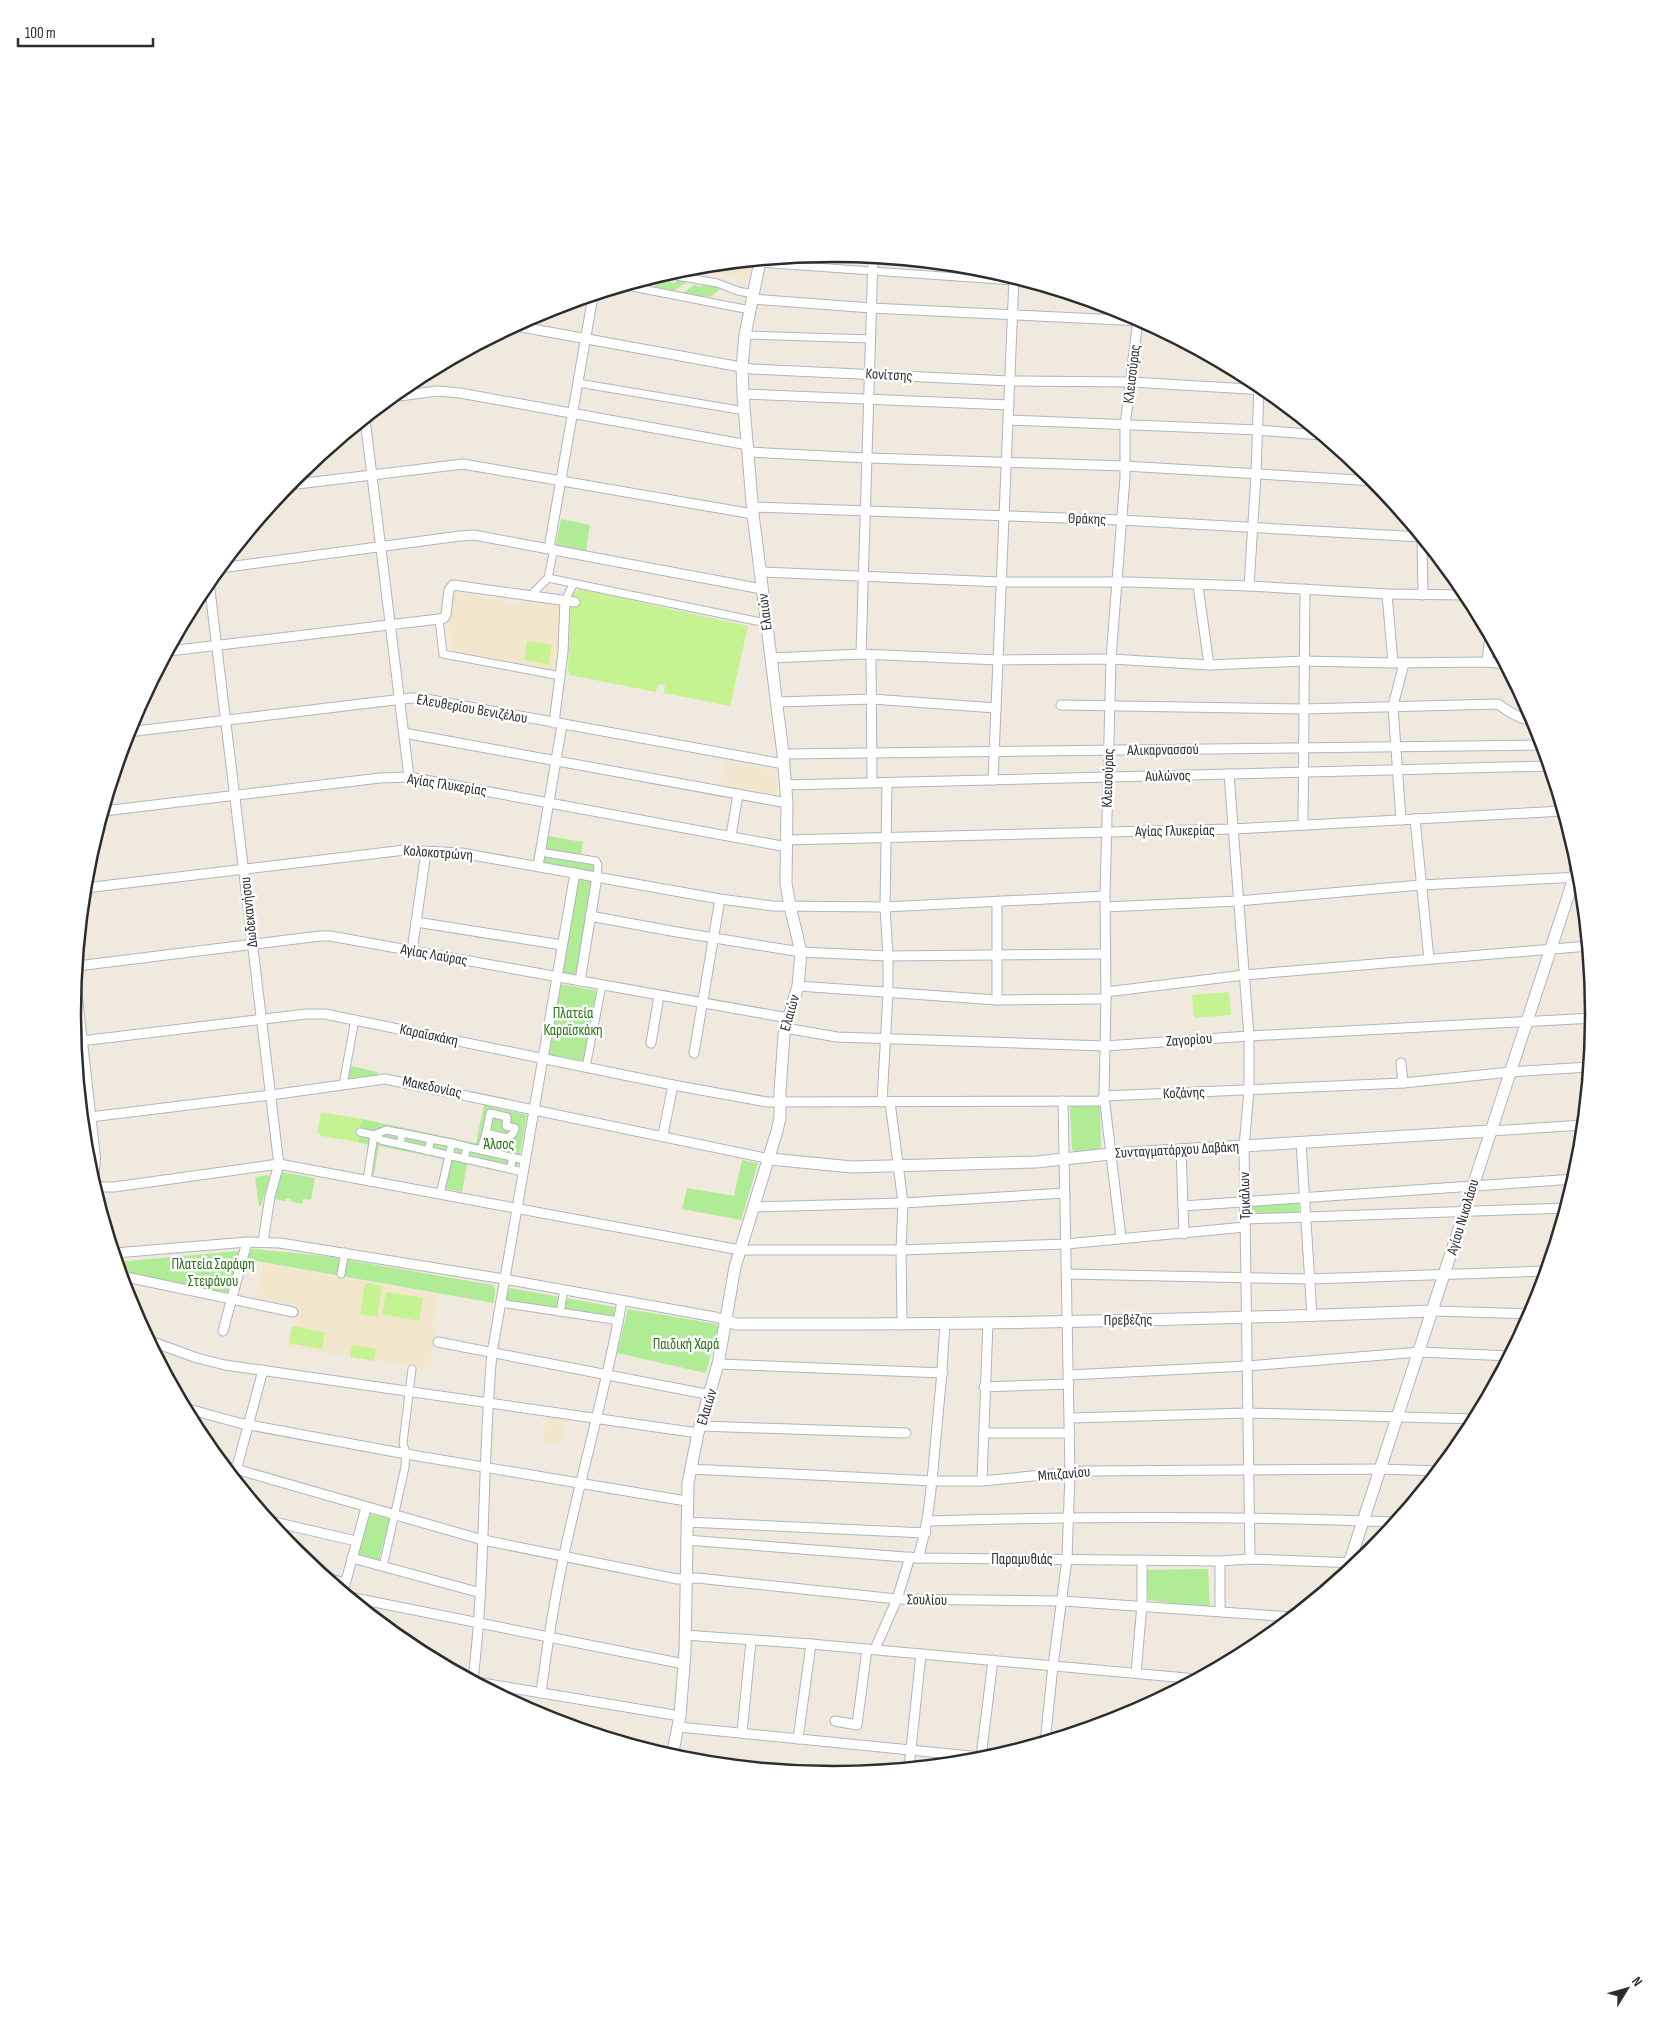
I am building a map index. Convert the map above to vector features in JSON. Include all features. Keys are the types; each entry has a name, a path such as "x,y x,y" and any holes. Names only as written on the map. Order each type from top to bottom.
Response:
{"main road":[{"path":"87,1103 92,1136"}],"street":[{"path":"785,264 980,277"},
{"path":"861,654 873,264"},
{"name":"Ελαιών","path":"674,1749 679,1722 684,1664 686,1502 690,1468 718,1364 730,1283 770,1159 780,1117 780,1092 786,1023 798,986 801,952 786,883 787,803 784,759 753,511 744,411 742,367 745,335 759,267"},
{"path":"685,277 717,283 738,291 752,301"},
{"path":"993,780 1014,285"},
{"path":"641,288 752,301 1119,319"},
{"path":"530,596 548,578 560,480 592,302"},
{"name":"Κονίτσης","path":"528,328 742,367 1010,381 1131,382 1249,387"},
{"name":"Κλεισούρας","path":"1121,1238 1104,1096 1106,996 1104,908 1108,750 1125,466 1125,426 1139,328"},
{"path":"745,335 870,339"},
{"path":"578,383 744,411"},
{"path":"408,395 437,391 460,393 572,413 748,449 867,458 1125,466 1362,480"},
{"path":"743,394 1009,405"},
{"path":"1249,586 1260,396"},
{"path":"1008,420 1258,430 1311,434"},
{"path":"366,426 392,625 409,777"},
{"name":"Θράκης","path":"302,483 463,464 753,511 865,510 1004,517 1122,520 1413,537"},
{"path":"230,567 460,536 474,536 762,589"},
{"path":"1422,547 1423,595"},
{"path":"761,572 1001,582 1118,582 1198,586 1249,586 1386,594 1458,596"},
{"path":"548,578 766,623"},
{"path":"538,866 556,760 564,601 573,584"},
{"path":"176,650 444,618 449,590 453,585 575,602"},
{"path":"1198,586 1209,664"},
{"path":"1303,825 1305,589"},
{"name":"Δωδεκανήσου","path":"211,593 278,1164 270,1196 263,1242"},
{"path":"1386,594 1393,664"},
{"path":"439,619 444,654 561,676"},
{"path":"1487,662 1489,645"},
{"path":"771,658 861,654 998,660 1112,659 1209,664 1304,661 1393,664 1498,663"},
{"path":"871,655 872,783"},
{"path":"1402,820 1393,706 1404,663"},
{"name":"Ελευθερίου Βενιζέλου","path":"138,731 399,699 426,699 558,724 784,759"},
{"path":"778,702 872,699 996,708"},
{"path":"1061,706 1110,705 1304,709 1498,704 1513,714 1524,718"},
{"path":"404,733 787,803"},
{"name":"Αλικαρνασσού","path":"784,759 872,753 1535,745"},
{"name":"Αυλώνος","path":"786,785 1543,766"},
{"name":"Τρικάλων","path":"1228,774 1249,1036 1249,1091 1244,1146 1250,1559"},
{"name":"Αγίας Γλυκερίας","path":"110,810 380,778 409,777 731,836 787,844 887,839 1232,829 1557,811"},
{"path":"887,783 886,907 888,993 886,1102 903,1202 901,1250 902,1324"},
{"path":"731,836 738,794"},
{"path":"1415,819 1429,959"},
{"name":"Κολοκοτρώνη","path":"93,887 395,851 461,853 720,899 790,906 886,907 997,903 1105,896"},
{"path":"412,951 426,852"},
{"path":"540,852 596,861 598,865 580,981"},
{"path":"475,1675 480,1623 488,1402 492,1353 575,873"},
{"path":"1104,908 1238,901 1421,886 1573,877"},
{"name":"Αγίου Νικολάου","path":"1355,1556 1364,1520 1434,1311 1490,1131 1551,948 1574,887"},
{"path":"694,1053 715,938 720,899"},
{"path":"997,903 996,956 998,1000"},
{"path":"590,916 801,952 888,956 1105,954"},
{"path":"416,922 562,945"},
{"name":"Αγίας Λαύρας","path":"83,965 320,936 580,981 702,1004 786,1023"},
{"path":"798,986 998,1000 1106,996 1244,975 1582,946"},
{"path":"586,1068 602,986"},
{"path":"651,1043 659,996"},
{"name":"Καραϊσκάκη","path":"82,1042 318,1013 673,1085 780,1103"},
{"name":"Ζαγορίου","path":"786,1023 837,1037 887,1037 1104,1046 1249,1036 1586,1018"},
{"path":"343,1085 355,1019"},
{"path":"1401,1063 1403,1083"},
{"name":"Κοζάνης","path":"780,1103 1100,1101 1104,1096 1403,1083 1510,1072 1584,1067"},
{"name":"Μακεδονίας","path":"90,1117 385,1079 664,1135 770,1159"},
{"path":"664,1135 673,1085"},
{"path":"1046,1736 1068,1559 1070,1418 1063,1101"},
{"path":"500,1115 503,1102"},
{"path":"481,1150 490,1113 507,1116 506,1126 515,1128 513,1134 506,1138 486,1133"},
{"name":"Συνταγματάρχου Δαβάκη","path":"770,1159 852,1167 1065,1160 1110,1154 1577,1126"},
{"path":"374,1135 386,1130 524,1160"},
{"path":"360,1132 374,1135 381,1140 522,1172"},
{"path":"400,1144 402,1133"},
{"path":"367,1180 374,1135"},
{"path":"428,1151 431,1139"},
{"path":"1301,1142 1304,1217 1312,1316"},
{"path":"440,1194 452,1143"},
{"path":"464,1159 467,1147"},
{"path":"1181,1150 1184,1234"},
{"path":"510,1169 512,1157"},
{"path":"102,1187 278,1164 740,1250 901,1250 1066,1244 1184,1234 1245,1223 1304,1217 1560,1208"},
{"path":"1183,1206 1567,1179"},
{"path":"754,1207 903,1202 1065,1193"},
{"path":"223,1330 247,1242"},
{"path":"120,1254 263,1242 345,1252 622,1300 725,1320"},
{"path":"341,1274 345,1252"},
{"path":"1067,1274 1310,1278 1540,1271"},
{"path":"130,1278 293,1312"},
{"path":"560,1312 564,1290"},
{"path":"540,1693 548,1638 564,1556 607,1375 622,1300"},
{"path":"500,1303 618,1321"},
{"name":"Πρεβέζης","path":"725,1320 736,1324 902,1324 1246,1318 1434,1311 1523,1314"},
{"path":"982,1481 984,1386 988,1322"},
{"path":"835,1721 857,1725 871,1649 897,1599 926,1533 943,1373 945,1323"},
{"path":"438,1342 711,1395"},
{"path":"158,1345 210,1362 699,1430 906,1433"},
{"path":"984,1386 1420,1352 1503,1356"},
{"path":"718,1364 943,1373"},
{"path":"236,1471 263,1370"},
{"path":"383,1567 405,1467 406,1454 403,1443 412,1370"},
{"path":"194,1410 249,1425 686,1502"},
{"path":"1070,1418 1248,1413 1467,1419"},
{"path":"984,1433 1070,1433"},
{"name":"Μπιζανίου","path":"690,1468 933,1481 982,1481 1083,1471 1381,1469 1431,1471"},
{"name":"Σουλίου","path":"240,1475 483,1540 676,1579 697,1578 897,1599 1063,1601 1284,1616"},
{"path":"344,1585 366,1508"},
{"path":"927,1521 1069,1516 1249,1517 1388,1521"},
{"path":"686,1522 926,1533"},
{"path":"281,1524 356,1541"},
{"name":"Παραμυθιάς","path":"686,1540 914,1558 1220,1561 1250,1559 1344,1565"},
{"path":"352,1558 481,1593"},
{"path":"1136,1673 1142,1605 1142,1560"},
{"path":"1220,1561 1220,1611"},
{"path":"362,1600 684,1664"},
{"path":"685,1634 993,1660 1185,1679"},
{"path":"742,1732 751,1641"},
{"path":"798,1738 811,1644"},
{"path":"910,1762 921,1654"},
{"path":"981,1752 993,1660"},
{"path":"492,1684 679,1722 742,1732 960,1755"},
{"path":"507,1692 508,1687"}],"shaded area":[{"path":"750,267 747,280 719,274 717,272"},
{"path":"453,592 497,599 498,597 506,598 505,604 515,605 516,602 522,599 560,604 557,672 451,653 448,619"},
{"path":"724,762 776,770 778,800 719,787"},
{"path":"263,1264 438,1294 432,1325 436,1326 430,1369 287,1347 297,1306 256,1298"},
{"path":"548,1414 566,1417 561,1445 542,1442"}],"green space":[{"path":"677,280 686,283 672,292 658,290 655,284 668,281 676,283"},
{"path":"704,284 716,286 719,290 710,297 683,293 694,285 701,287"},
{"path":"561,519 590,525 586,551 556,545"},
{"path":"580,589 748,626 730,706 664,693 665,685 658,684 656,692 570,675 568,670 571,594"},
{"path":"527,641 552,645 549,665 524,660"},
{"path":"548,836 583,842 580,861 595,863 593,872 543,863"},
{"path":"577,878 593,881 577,975 563,973"},
{"name":"Πλατεία Καραϊσκάκη","path":"561,984 598,991 585,1061 548,1054"},
{"path":"1229,992 1231,1015 1194,1018 1192,995"},
{"path":"350,1066 378,1072 377,1076 347,1081"},
{"name":"Άλσος","path":"484,1105 527,1115 516,1175 467,1164 462,1192 438,1187 443,1159 379,1146 374,1175 364,1173 369,1145 358,1142 362,1119 476,1143"},
{"path":"1073,1106 1100,1106 1101,1147 1098,1150 1075,1153 1072,1149 1070,1108"},
{"path":"321,1112 362,1119 358,1142 322,1136 317,1132"},
{"path":"742,1160 758,1163 741,1220 682,1209 687,1188 734,1196"},
{"path":"281,1172 315,1178 311,1200 303,1199 302,1204 286,1198 285,1201 275,1199"},
{"path":"270,1176 261,1206 259,1206 255,1177"},
{"path":"1299,1202 1299,1212 1251,1215 1250,1204"},
{"path":"253,1249 325,1256 493,1285 495,1291 494,1303 245,1259 248,1251"},
{"name":"Πλατεία Σαράφη Στεφάνου","path":"239,1251 227,1296 128,1274 123,1261"},
{"path":"365,1283 382,1286 377,1317 360,1314"},
{"path":"510,1288 615,1307 613,1323 504,1307 507,1291"},
{"path":"386,1292 423,1298 419,1321 382,1314"},
{"name":"Παιδική Χαρά","path":"628,1309 716,1324 718,1327 706,1373 617,1353"},
{"path":"292,1326 325,1332 322,1349 289,1343"},
{"path":"352,1345 376,1349 374,1361 350,1357"},
{"path":"369,1514 390,1519 379,1560 358,1554"},
{"path":"1208,1569 1210,1608 1148,1600 1147,1570"}]}
